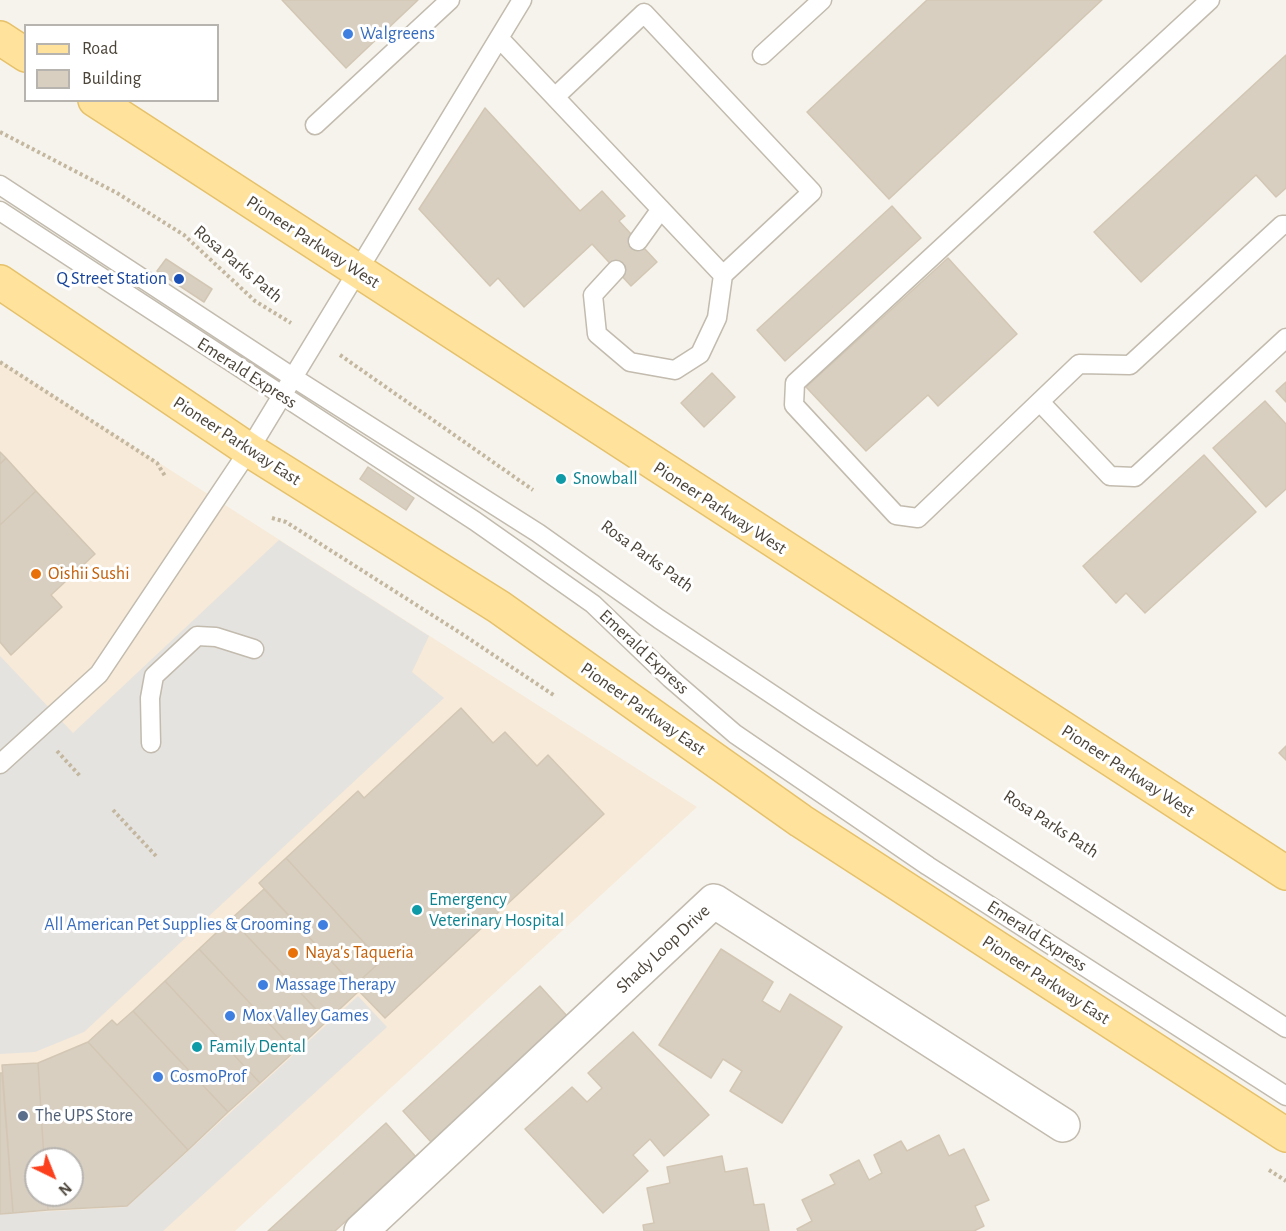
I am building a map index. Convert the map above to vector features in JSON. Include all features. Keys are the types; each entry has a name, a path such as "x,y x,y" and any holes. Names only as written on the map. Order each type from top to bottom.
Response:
{"main road":[{"path":"0,38 24,54"},
{"name":"Pioneer Parkway West","path":"98,102 1286,873"},
{"name":"Pioneer Parkway East","path":"0,282 249,450 499,607 801,821 1286,1135"}],"street":[{"name":"Shady Loop Drive","path":"361,1231 714,901 1063,1125"}],"lane":[{"path":"315,125 450,0"},
{"path":"2,759 99,674 249,450 522,0"},
{"path":"762,55 822,0"},
{"path":"1210,0 795,383 794,405 896,515 918,518 1079,364 1130,365 1282,225 1286,225"},
{"path":"555,97 644,13 812,192 723,275 717,318 700,354 675,370 630,362 597,334 593,295 616,270"},
{"path":"499,38 723,275"},
{"name":"Emerald Express","path":"0,185 294,378 538,533 659,619 809,719 1286,1028"},
{"path":"638,241 661,209"},
{"name":"Emerald Express","path":"0,211 475,521 593,604 670,678 735,734 928,866 1286,1096"},
{"path":"1040,402 1110,476 1136,477 1286,338"},
{"path":"151,743 150,698 153,676 188,644 197,636 216,638 254,649"}],"path":[{"name":"Rosa Parks Path","path":"0,132 117,193 184,235 255,301 317,339 541,496"},
{"path":"0,362 157,463 165,476"},
{"path":"63,757 81,777"},
{"path":"113,810 156,856"}],"shaded area":[{"path":"0,361 697,807 235,1231 0,1231"},
{"path":"279,540 429,636 412,672 444,698 84,1032 35,1052 0,1054 0,656 73,733"},
{"path":"358,996 387,1027 163,1231 0,1231 0,1214 127,1207"}],"building":[{"name":"Walgreens","path":"282,0 418,0 346,68"},
{"path":"927,0 1102,0 889,199 807,112"},
{"path":"1286,55 1286,188 1276,197 1256,175 1141,282 1094,232"},
{"path":"485,108 580,211 602,191 625,216 619,221 657,262 631,286 592,244 524,307 498,278 490,286 419,209"},
{"path":"892,206 921,238 785,361 757,330"},
{"path":"948,258 1017,334 938,406 928,395 866,451 806,387"},
{"path":"166,259 212,289 204,302 157,271"},
{"path":"712,373 735,397 704,427 681,403"},
{"path":"1286,382 1286,402 1276,391"},
{"path":"1265,401 1286,424 1286,489 1266,507 1213,448"},
{"path":"0,452 6,458 0,464"},
{"path":"1204,455 1256,512 1145,613 1126,593 1116,603 1083,566"},
{"path":"6,458 36,491 0,525 0,464"},
{"path":"368,467 414,498 406,510 360,479"},
{"name":"Oishii Sushi","path":"36,491 95,554 51,595 62,607 11,655 0,642 0,525"},
{"name":"Emergency Veterinary Hospital","path":"461,708 493,743 505,732 537,766 548,755 604,814 385,1018 354,986 381,961 286,858 358,791 364,798"},
{"path":"1286,746 1286,760 1279,753"},
{"name":"All American Pet Supplies & Grooming","path":"286,858 381,961 354,986 259,883"},
{"name":"Naya's Taqueria","path":"264,889 359,991 327,1021 231,919"},
{"name":"Massage Therapy","path":"231,919 327,1021 295,1051 199,949"},
{"name":"Mox Valley Games","path":"199,949 295,1051 260,1083 165,981"},
{"path":"721,949 773,982 762,1001 780,1012 790,994 842,1027 782,1123 730,1091 742,1071 723,1059 711,1078 659,1045"},
{"name":"Family Dental","path":"165,981 260,1083 228,1112 133,1011"},
{"path":"540,986 568,1017 431,1142 403,1111"},
{"name":"CosmoProf","path":"133,1011 228,1112 188,1150 88,1042 112,1020 117,1025"},
{"path":"633,1032 709,1115 664,1156 650,1139 633,1155 648,1171 603,1213 525,1129 572,1087 587,1102 602,1088 588,1073"},
{"path":"88,1042 188,1150 127,1206 48,1210 48,1207 84,1207 84,1147 43,1147 38,1063"},
{"name":"The UPS Store","path":"38,1063 43,1147 24,1147 24,1207 48,1207 48,1210 13,1213 2,1065"},
{"path":"0,1073 2,1073 13,1213 0,1214"},
{"path":"386,1123 416,1157 335,1231 268,1231"},
{"path":"939,1135 949,1156 964,1149 989,1200 975,1206 984,1226 974,1231 798,1231 797,1229 812,1221 802,1200 835,1184 830,1175 859,1160 869,1180 882,1173 874,1155 901,1141 907,1151"},
{"path":"722,1156 725,1172 747,1168 754,1205 764,1204 769,1231 644,1231 643,1225 654,1223 647,1188 670,1183 667,1167"}],"place":[{"name":"Walgreens","path":"348,34"},
{"name":"Q Street Station","path":"179,279"},
{"name":"Snowball","path":"561,479"},
{"name":"Oishii Sushi","path":"36,574"},
{"name":"Emergency Veterinary Hospital","path":"417,910"},
{"name":"All American Pet Supplies & Grooming","path":"323,925"},
{"name":"Naya's Taqueria","path":"293,953"},
{"name":"Massage Therapy","path":"263,985"},
{"name":"Mox Valley Games","path":"230,1016"},
{"name":"Family Dental","path":"197,1047"},
{"name":"CosmoProf","path":"158,1077"},
{"name":"The UPS Store","path":"23,1116"}]}
